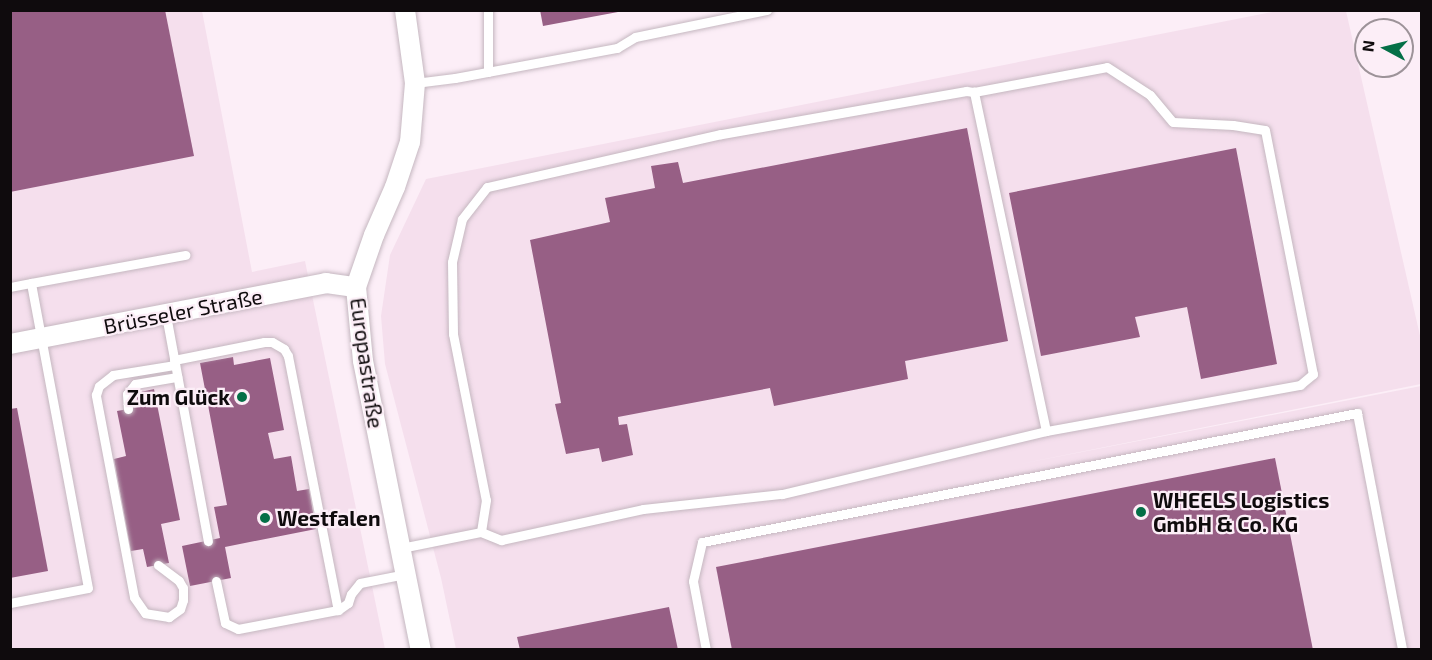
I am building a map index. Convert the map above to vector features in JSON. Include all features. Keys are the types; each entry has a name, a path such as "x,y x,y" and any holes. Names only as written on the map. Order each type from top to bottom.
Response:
{"street":[{"name":"Europastraße","path":"405,10 415,83 410,142 356,287 363,361 421,650"},
{"name":"Brüsseler Straße","path":"10,344 326,283 356,287"}],"lane":[{"path":"488,10 488,72"},
{"path":"415,83 617,48 636,37 767,10"},
{"path":"401,548 481,532 501,540 643,509 782,494 1046,431 1300,385 1313,374 1264,130 1233,125 1173,122 1150,95 1107,67 974,92 966,91 721,134 487,187 462,219 452,262 453,334 486,500 481,532"},
{"path":"974,92 1046,431"},
{"path":"10,287 185,255"},
{"path":"10,603 88,588 31,283"},
{"path":"166,315 208,541"},
{"path":"158,565 179,581 183,588 180,609 169,617 145,613 134,597 96,395 99,386 113,375 272,342 284,349 288,356 338,610"},
{"path":"129,409 127,394 135,384 177,376"},
{"path":"706,650 693,581 702,542 1356,413 1402,650"},
{"path":"216,581 223,617 231,628 245,628 338,610 348,603 351,594 360,583 406,574"}],"shaded area":[{"path":"10,11 202,11 252,272 305,261 385,649 11,649"},
{"path":"1277,11 1346,11 1354,46 1354,78 1361,78 1421,340 1421,384 1010,466 1421,386 1421,649 456,649 441,578 385,364 381,316 390,255 426,179"}],"building":[{"path":"10,10 165,10 194,156 10,192"},
{"path":"540,10 618,10 618,12 543,26"},
{"path":"967,128 1008,341 905,361 908,379 774,406 770,388 618,417 619,425 627,424 633,455 602,462 599,448 566,454 555,404 561,403 530,240 610,222 605,198 655,188 651,166 678,162 683,183"},
{"path":"1236,148 1277,364 1201,379 1187,307 1135,317 1140,337 1041,356 1009,193"},
{"path":"233,357 234,365 270,358 284,430 268,433 274,459 291,456 297,491 309,489 316,529 225,547 231,578 190,586 182,546 220,538 214,507 227,505 200,363"},
{"path":"154,389 180,520 161,524 169,563 147,567 143,549 131,551 114,459 126,456 117,411 139,407 136,393"},
{"path":"17,408 48,571 10,578 10,409"},
{"name":"WHEELS Logistics GmbH & Co. KG","path":"1275,458 1313,650 732,650 716,567"},
{"path":"669,607 678,650 520,650 517,637"}],"place":[{"name":"Zum Glück","path":"242,397"},
{"name":"WHEELS Logistics GmbH & Co. KG","path":"1141,512"},
{"name":"Westfalen","path":"265,518"}]}
